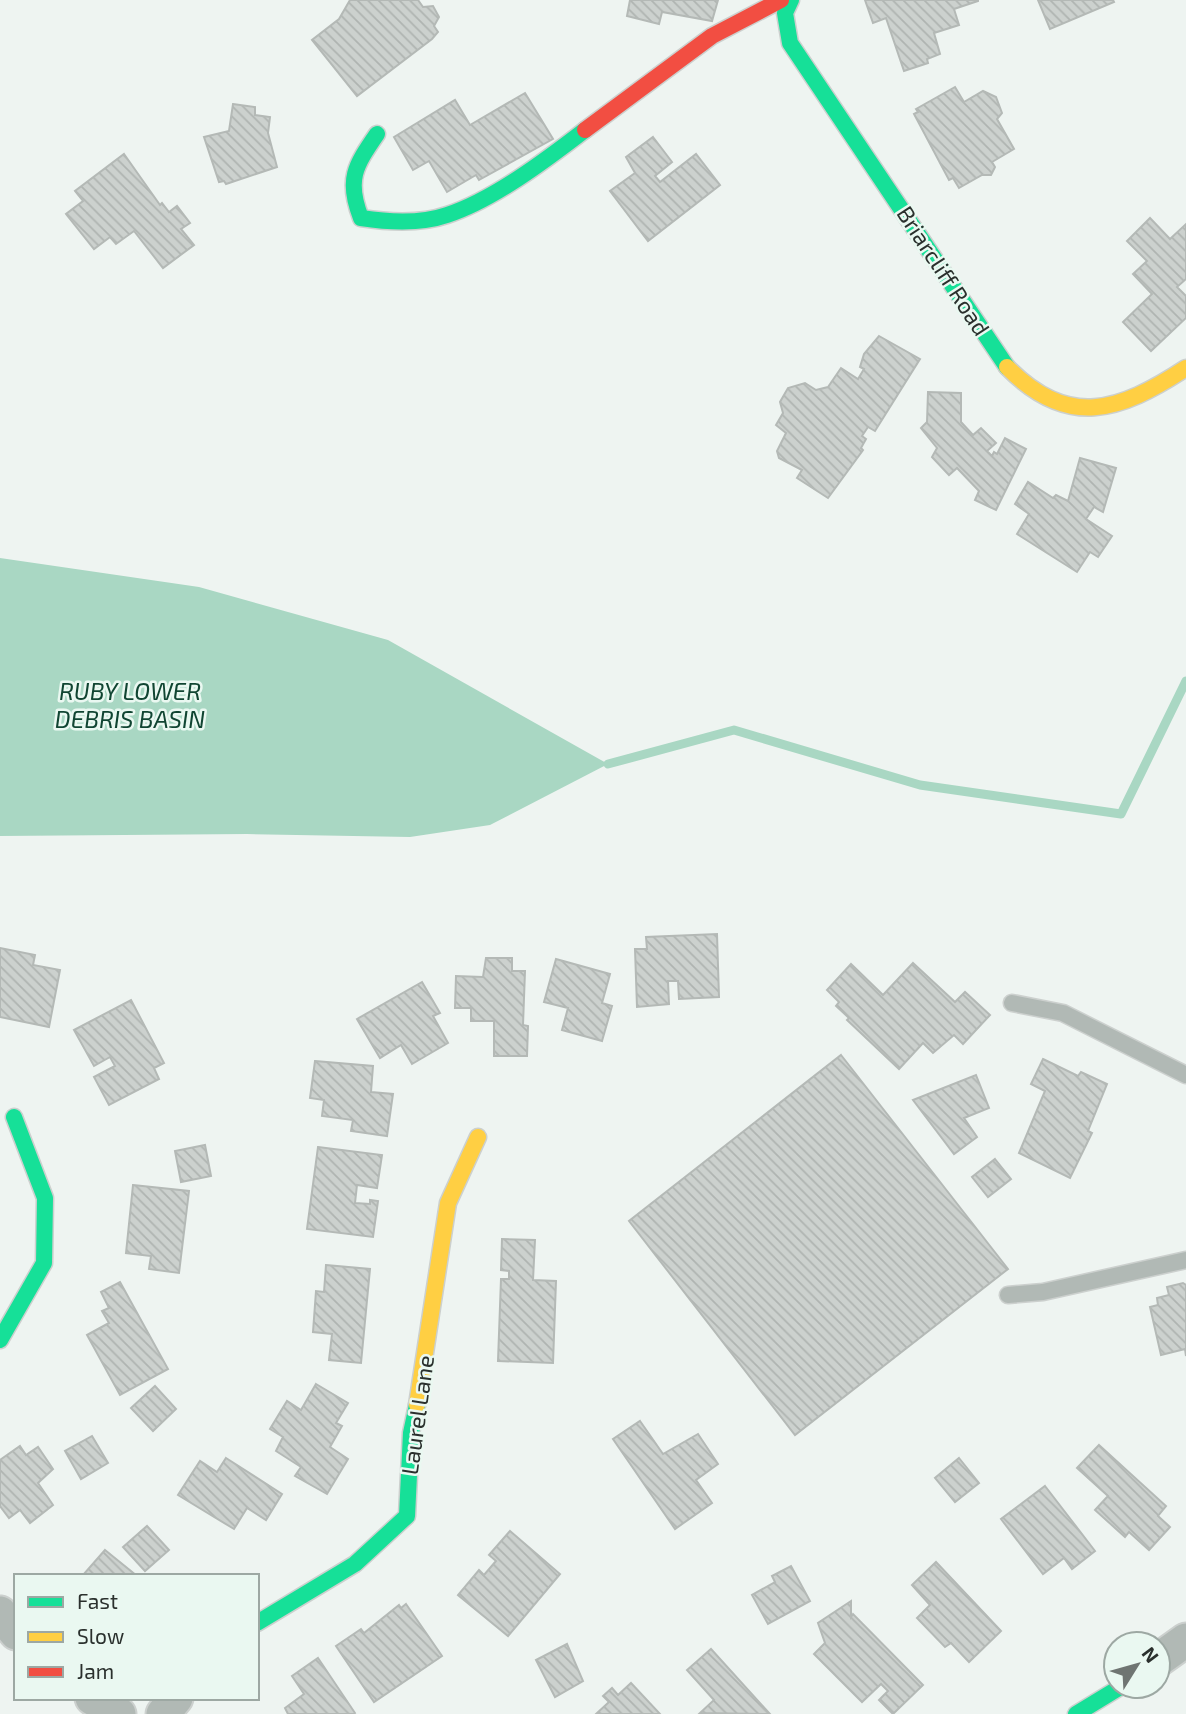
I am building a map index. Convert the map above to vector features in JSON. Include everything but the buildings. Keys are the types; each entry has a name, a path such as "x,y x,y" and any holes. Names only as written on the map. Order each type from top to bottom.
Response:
{"street":[{"path":"377,134 352,169 353,201 361,218 388,222 446,216 543,162 712,36 781,0"},
{"name":"Briarcliff Road","path":"791,0 785,13 790,43 848,125 1000,360 1025,388 1062,408 1089,411 1127,400 1186,368"},
{"path":"0,1340 44,1263 45,1198 14,1117"},
{"name":"Laurel Lane","path":"259,1622 355,1564 407,1516 411,1433 424,1372 448,1203 478,1138"},
{"path":"0,1613 14,1630"},
{"path":"1076,1714 1102,1698"},
{"path":"95,1700 119,1714"},
{"path":"163,1714 174,1700"}],"lane":[{"path":"1012,1003 1063,1013 1186,1076"},
{"path":"1008,1295 1043,1292 1186,1259"}],"water":[{"name":"RUBY LOWER DEBRIS BASIN","path":"0,558 199,587 388,640 608,764 490,825 410,837 247,834 0,836"}],"waterway":[{"path":"608,764 734,730 920,785 1121,814 1186,681"}],"traffic: fast":[{"path":"791,0 785,13 790,43 1007,367"},
{"path":"377,134 363,155 355,174 356,205 361,218 404,221 437,218 482,200 536,166 585,130"},
{"path":"0,1340 44,1263 45,1198 14,1117"},
{"path":"259,1622 355,1564 407,1516 411,1433 417,1405"},
{"path":"1076,1714 1102,1698"}],"traffic: slow":[{"path":"1007,367 1029,387 1051,400 1073,406 1094,407 1138,395 1186,368"},
{"path":"417,1405 448,1203 478,1137"}],"traffic: jam":[{"path":"585,130 712,36 781,0"}]}
